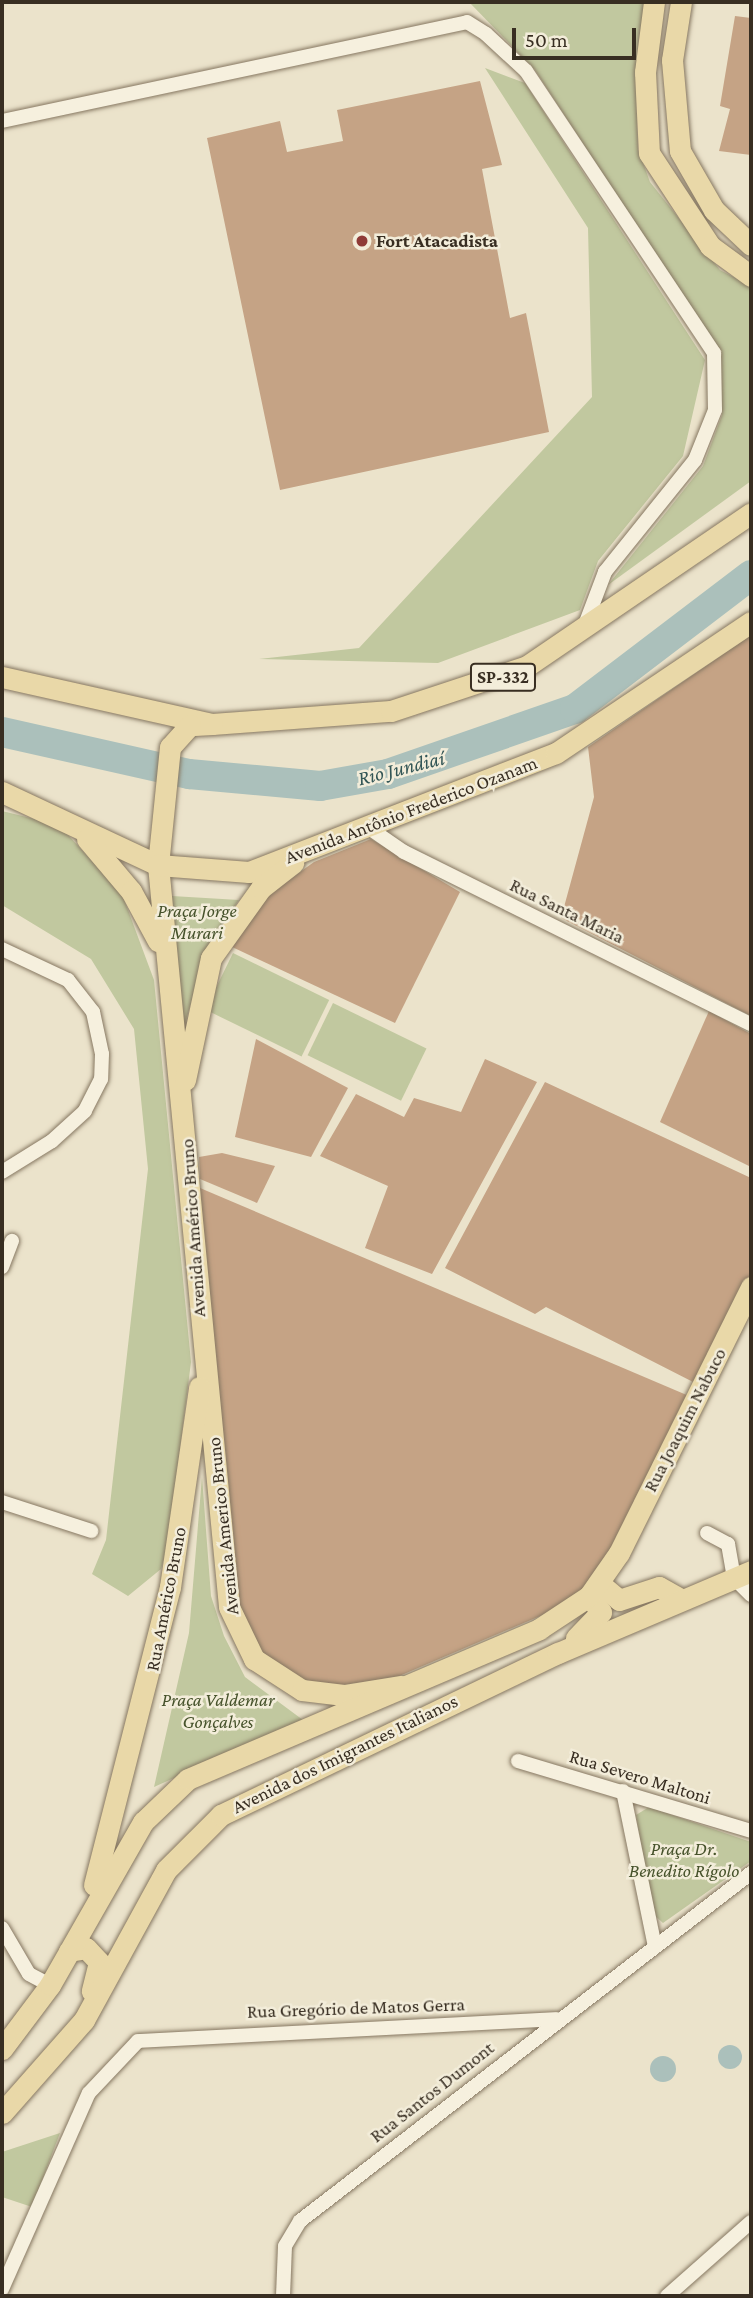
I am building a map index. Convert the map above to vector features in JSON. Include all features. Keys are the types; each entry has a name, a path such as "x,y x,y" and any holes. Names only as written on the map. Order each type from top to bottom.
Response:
{"main road":[{"path":"654,2 645,72 649,153 710,246 751,276"},
{"path":"681,2 672,60 680,151 714,210 751,246"},
{"name":"SP-332","path":"212,724 391,711 482,686 583,632 751,513"},
{"name":"Avenida Antônio Frederico Ozanam","path":"158,866 249,872 369,828 556,753 751,622"},
{"path":"2,677 212,724"},
{"path":"182,1099 162,947 158,866 170,747 190,725 212,724"},
{"path":"2,792 158,866"},
{"path":"64,820 131,891 162,947"},
{"path":"182,1099 211,958 261,888 307,851"},
{"name":"Avenida Américo Bruno","path":"182,1099 203,1357"},
{"name":"Rua Joaquim Nabuco","path":"619,1553 751,1287"},
{"name":"Avenida Americo Bruno","path":"203,1357 226,1587 243,1645 273,1676 323,1695 401,1686"},
{"name":"Rua Américo Bruno","path":"84,1917 119,1803 170,1587 203,1357"},
{"name":"Avenida dos Imigrantes Italianos","path":"2,2049 50,1985 84,1917 143,1822 188,1779 539,1629 594,1589 619,1553"},
{"name":"Avenida dos Imigrantes Italianos","path":"2,2113 84,2020 166,1870 221,1815 558,1653 743,1575"},
{"path":"594,1589 619,1600 659,1587 682,1600"},
{"path":"558,1653 597,1621 601,1612 594,1589"},
{"path":"69,1951 86,1948 99,1962 84,2020"}],"street":[{"path":"2,121 467,22 486,34 526,71 714,354 715,410 695,460 605,572 583,632"},
{"name":"Rua Santa Maria","path":"369,828 404,852 751,1024"},
{"path":"2,949 68,980 93,1012 102,1054 101,1079 85,1111 52,1141 2,1172"},
{"path":"2,1267 12,1241"},
{"path":"2,1502 91,1531"},
{"path":"707,1533 728,1544 751,1595"},
{"name":"Rua Severo Maltoni","path":"518,1761 751,1830"},
{"path":"623,1791 655,1947"},
{"name":"Rua Santos Dumont","path":"283,2296 285,2246 300,2221 556,2019 751,1873"},
{"path":"2,1928 29,1974 50,1985"},
{"name":"Rua Gregório de Matos Gerra","path":"2,2289 89,2093 114,2061 138,2041 158,2036 556,2019"},
{"path":"667,2296 751,2222"}],"green space":[{"path":"469,2 645,2 636,82 638,149 650,182 720,270 751,286 751,481 608,585 703,466 722,415 720,354 535,70"},
{"path":"485,68 525,83 705,360 683,456 598,561 580,610 438,663 259,659 359,648 592,397 588,228"},
{"path":"2,811 59,825 122,894 154,980 191,1362 168,1545 161,1569 128,1596 92,1574 106,1540 148,1169 134,1029 91,959 2,905"},
{"name":"Praça Jorge Murari","path":"172,896 239,900 208,945 182,1034"},
{"path":"233,953 329,1000 302,1057 205,1010"},
{"path":"333,1003 426,1049 401,1101 308,1055"},
{"name":"Praça Valdemar Gonçalves","path":"202,1477 211,1596 224,1636 245,1677 303,1720 154,1787 189,1633"},
{"name":"Praça Dr. Benedito Rígolo","path":"649,1807 751,1842 751,1861 663,1923 652,1913 636,1815"},
{"path":"60,2133 32,2207 2,2197 2,2152"}],"water":[{"path":"725,2045 735,2045 742,2052 742,2062 735,2069 725,2069 718,2062 718,2052"},
{"path":"663,2056 672,2060 676,2069 672,2078 663,2082 654,2078 650,2069 654,2060"}],"building":[{"path":"735,16 751,18 751,155 719,151 730,109 720,106"},
{"name":"Fort Atacadista","path":"480,81 502,165 482,169 510,318 526,313 549,432 280,490 207,138 280,121 287,152 343,141 337,110"},
{"path":"751,635 751,1016 561,918 594,797 588,747"},
{"path":"371,839 460,892 395,1023 230,946 268,895 314,862"},
{"path":"709,1011 751,1034 751,1167 660,1122"},
{"path":"256,1039 348,1088 311,1157 235,1137"},
{"path":"485,1059 537,1082 432,1274 365,1248 388,1186 320,1156 356,1094 404,1117 414,1098 461,1112"},
{"path":"545,1082 751,1178 751,1274 697,1384 546,1307 535,1314 445,1268"},
{"path":"222,1153 275,1166 257,1203 200,1179 199,1157"},
{"path":"200,1188 689,1396 601,1571 566,1605 397,1677 330,1687 289,1675 256,1648 238,1618"}],"waterway":[{"name":"Rio Jundiaí","path":"2,732 189,774 320,786 388,774 575,709 751,575"}],"place":[{"name":"Fort Atacadista","path":"362,241"}]}
